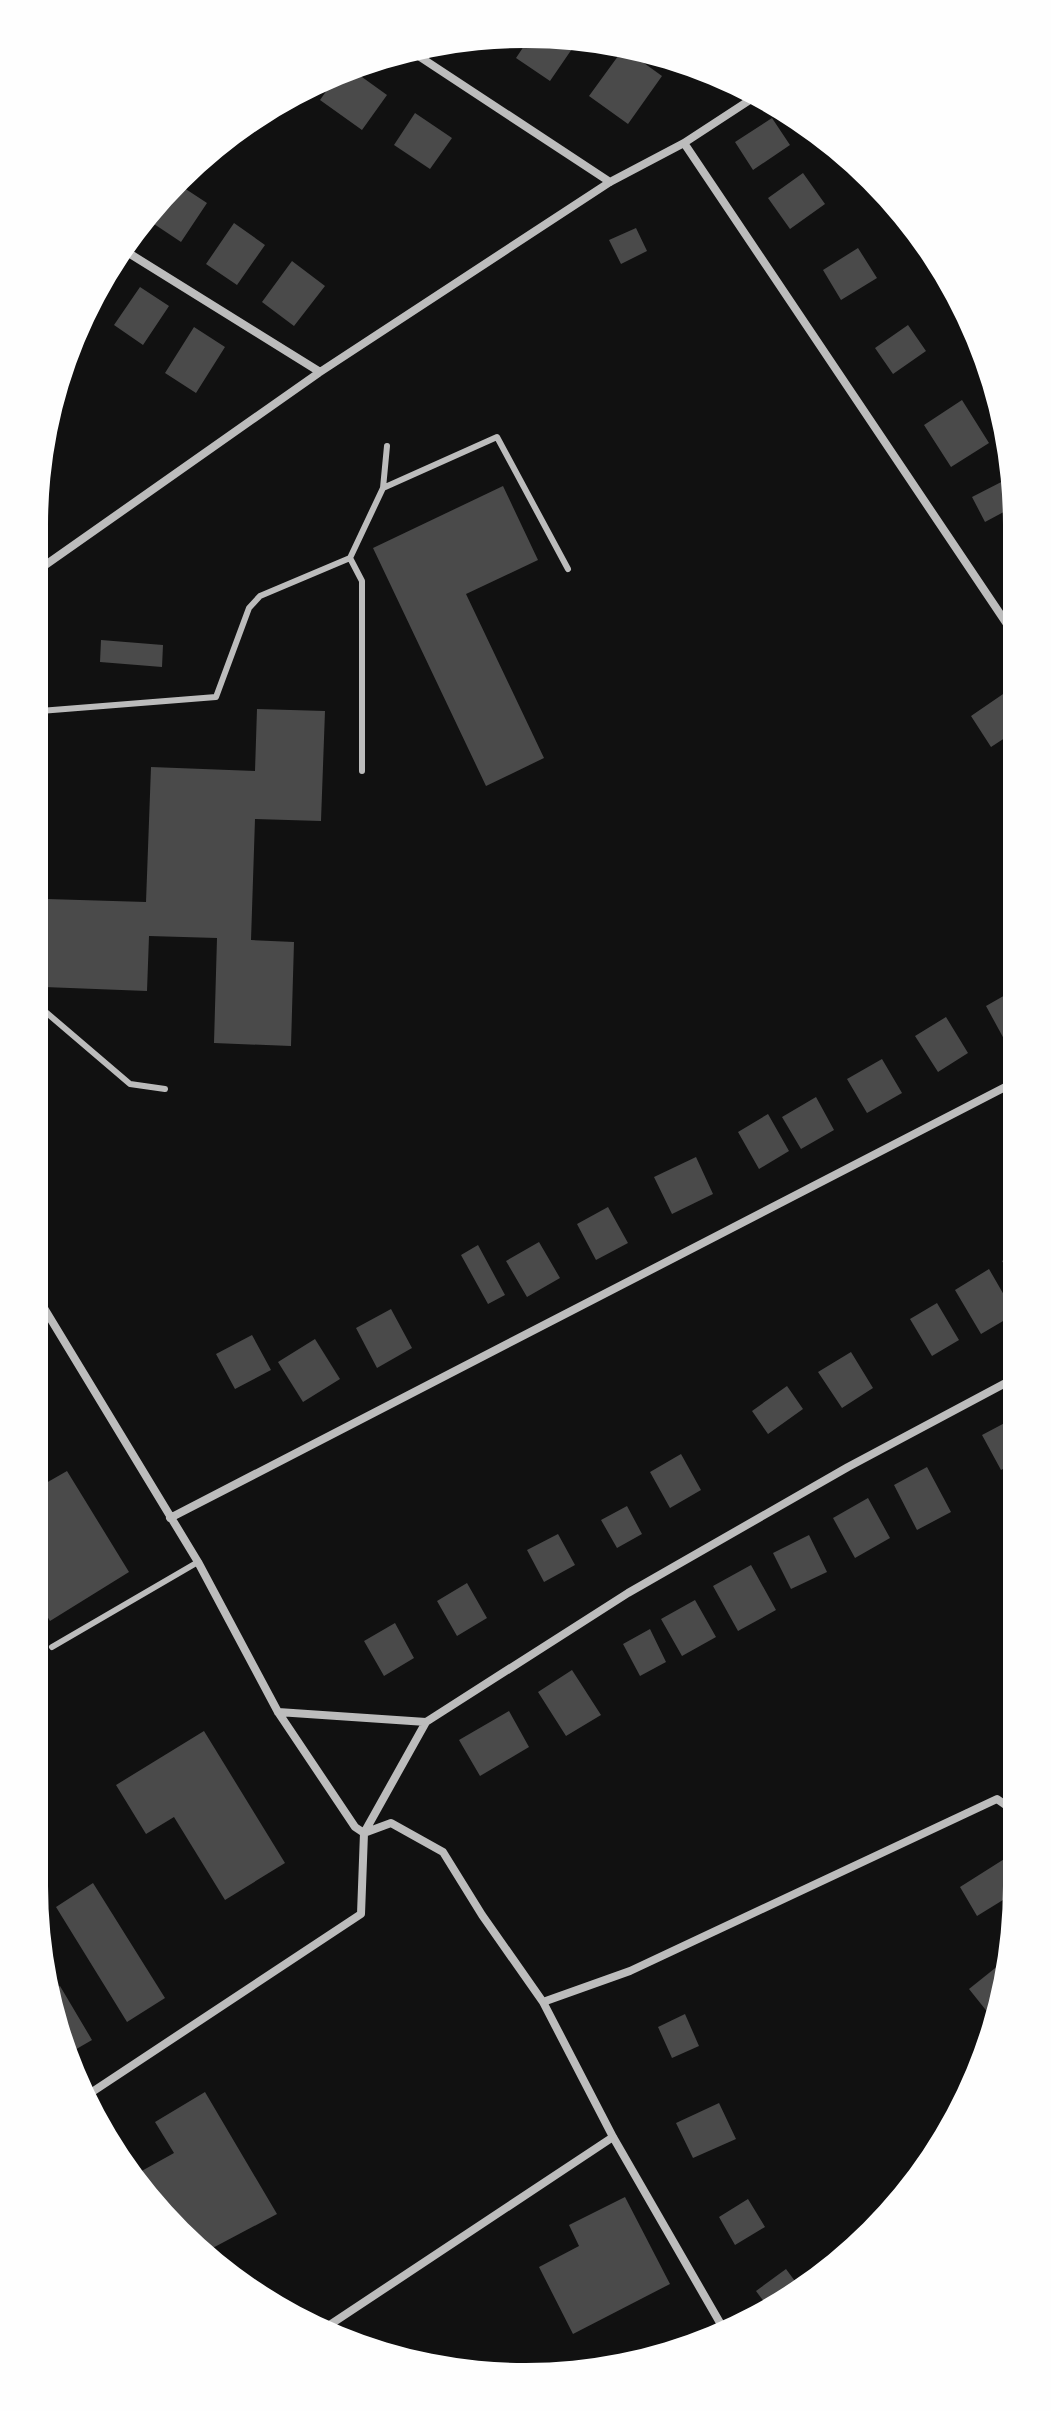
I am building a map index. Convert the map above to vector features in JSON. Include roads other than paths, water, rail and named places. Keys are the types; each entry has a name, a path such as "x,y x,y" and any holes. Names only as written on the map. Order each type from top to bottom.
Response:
{"street":[{"path":"423,59 610,182"},
{"path":"48,563 320,372 610,182 684,143 746,102"},
{"path":"684,143 1003,618"},
{"path":"132,255 320,372"},
{"path":"170,1518 1003,1088"},
{"path":"48,1315 198,1562 278,1712 355,1827 364,1833"},
{"path":"94,2091 361,1914 364,1833 426,1722 628,1593 848,1467 1003,1384"},
{"path":"278,1712 426,1722"},
{"path":"543,2002 630,1971 997,1799 1003,1803"},
{"path":"364,1833 391,1823 443,1852 482,1915 543,2002 613,2137 719,2322"},
{"path":"333,2323 613,2137"}],"lane":[{"path":"383,488 497,437 568,569"},
{"path":"48,710 216,697 249,608 254,602 260,596 350,558 383,488 387,446"},
{"path":"350,558 362,581 362,771"},
{"path":"48,1014 130,1084 165,1089"},
{"path":"52,1647 198,1562"}]}
